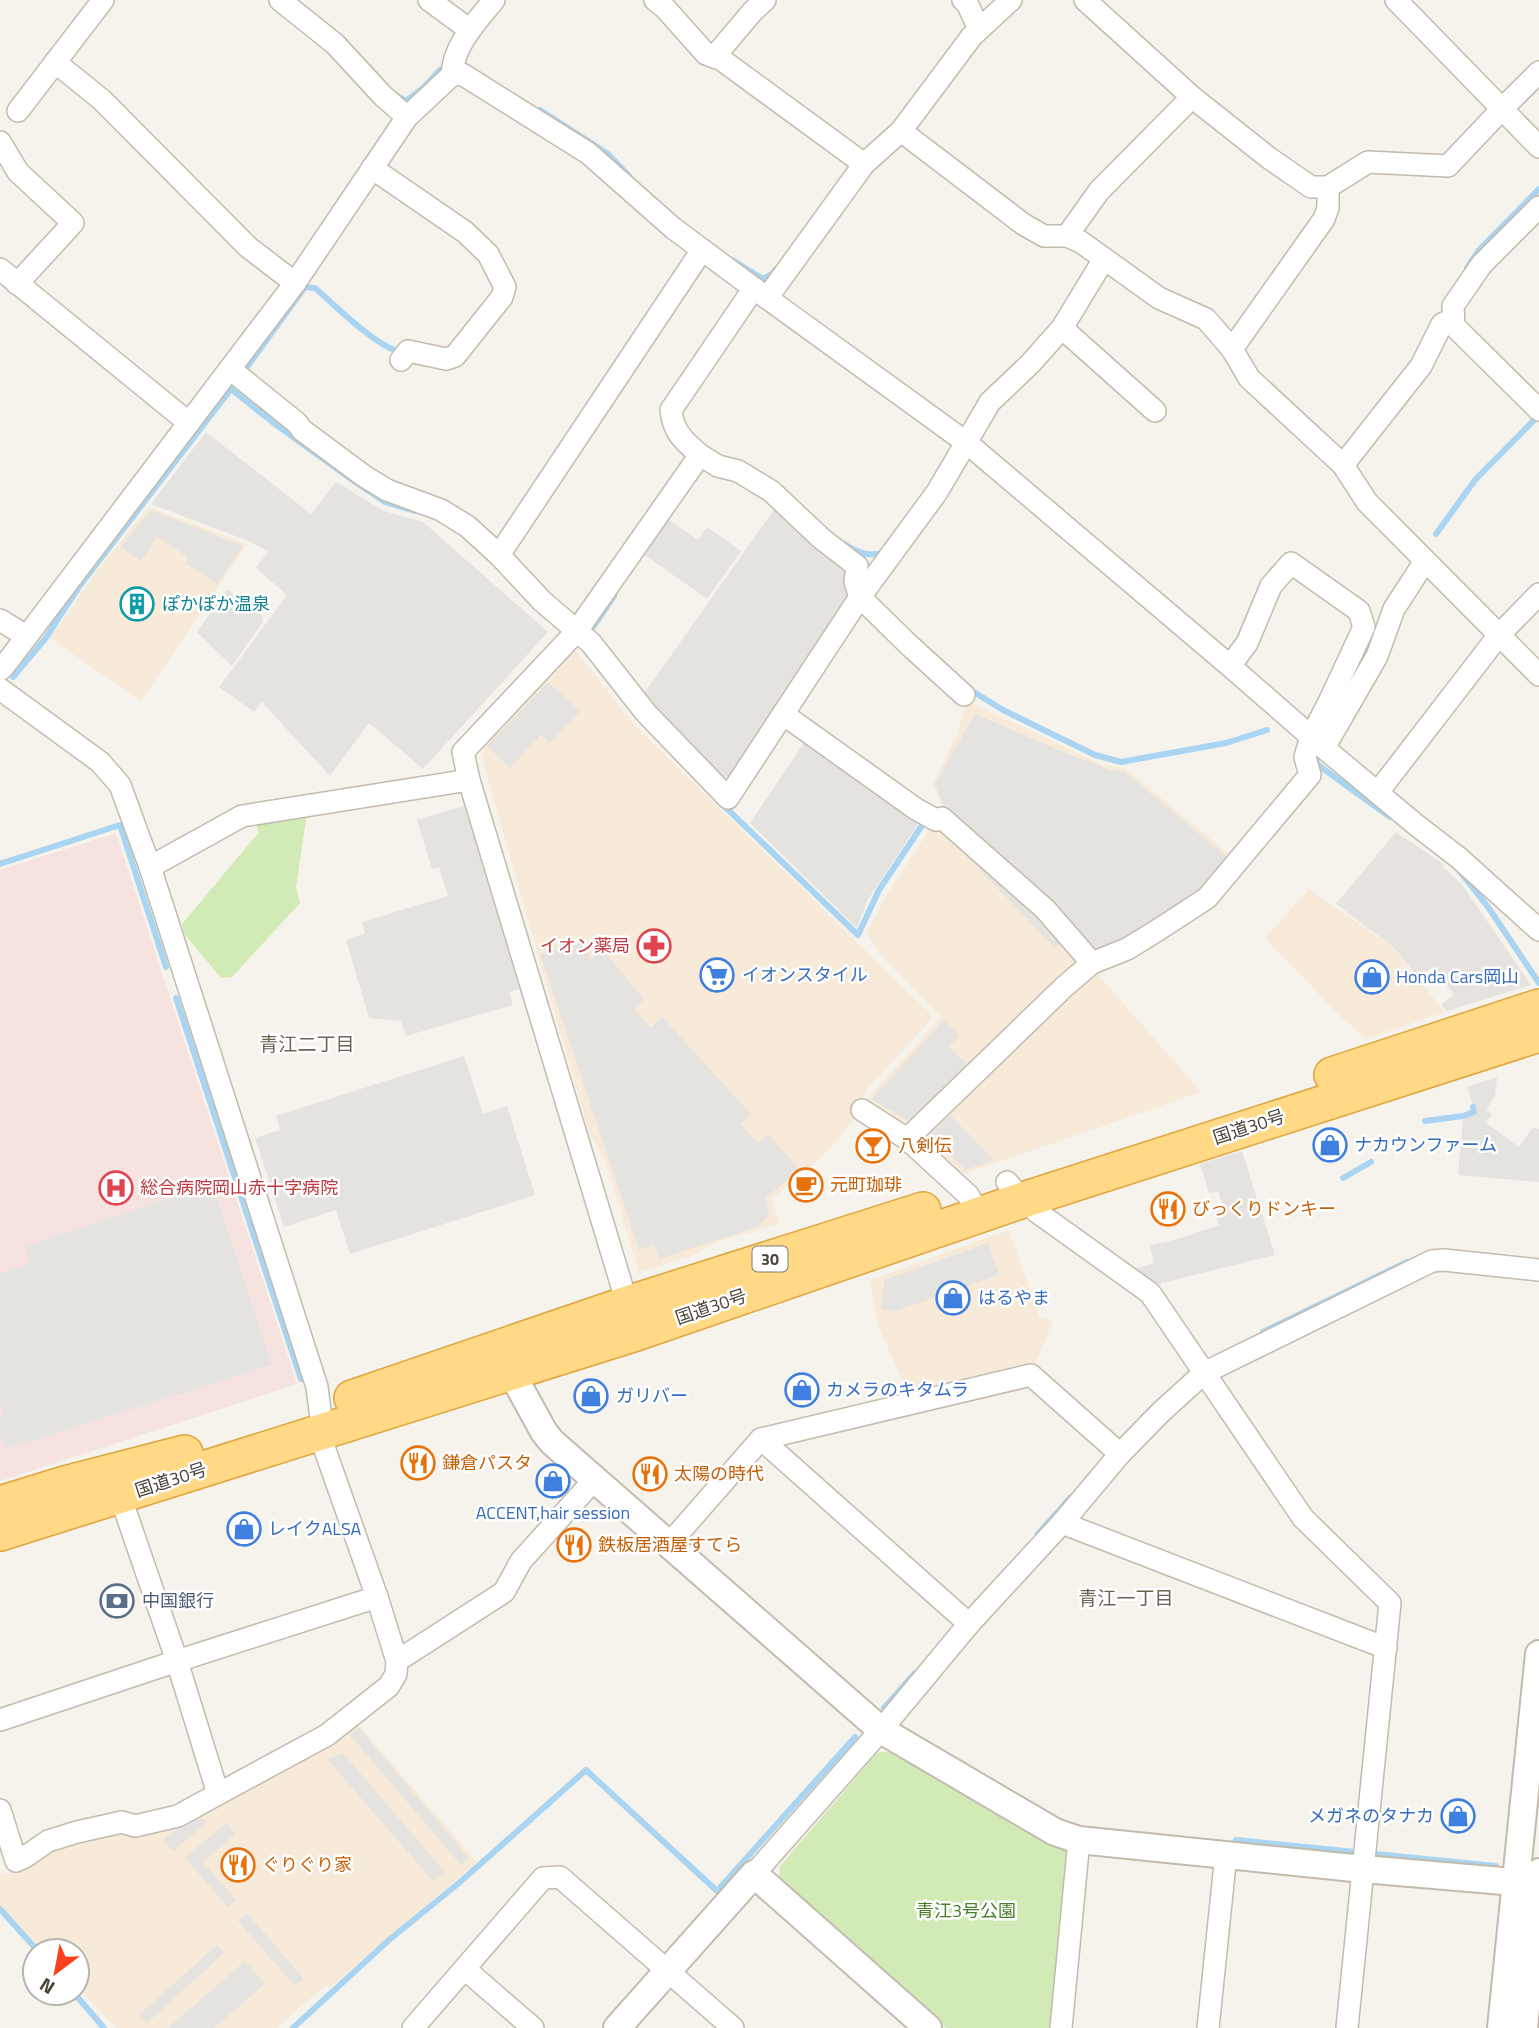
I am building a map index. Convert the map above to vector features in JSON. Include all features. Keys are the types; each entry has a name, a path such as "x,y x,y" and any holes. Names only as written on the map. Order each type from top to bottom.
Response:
{"highway":[{"name":"国道30号","path":"0,1533 116,1484 321,1420 974,1205 1539,1007"},
{"name":"国道30号","path":"1015,1191 1539,1034"},
{"path":"1491,1049 1539,1058"},
{"name":"国道30号","path":"321,1420 511,1372 632,1318"},
{"name":"国道30号","path":"0,1504 116,1484"}],"street":[{"path":"18,111 103,0"},
{"path":"280,0 335,44 383,96 407,117"},
{"path":"429,0 470,30"},
{"path":"452,75 453,62 470,30 494,0"},
{"path":"655,0 706,54 722,60 864,164"},
{"path":"714,57 765,0"},
{"path":"963,0 979,29"},
{"path":"964,695 909,645 863,593 855,582 857,566 822,539 771,491 738,471 718,466 686,444 672,425 671,410 760,293 864,164 901,131 972,36 1011,0"},
{"path":"1085,0 1192,97 1269,158 1311,187 1328,187 1368,162 1448,166 1539,72"},
{"path":"1396,0 1539,147"},
{"path":"55,62 102,100 248,247 295,283"},
{"path":"0,670 189,423 236,374 407,117 452,75 462,74 588,153 673,228 967,443 1317,743 1459,858 1539,930"},
{"path":"901,131 1023,224 1044,236 1070,231 1099,191 1192,97"},
{"path":"0,142 18,172 73,223 17,284"},
{"path":"372,169 465,232 488,254 505,287 502,297 455,356 446,359 408,351 401,360"},
{"path":"1232,349 1324,219 1328,208 1328,187"},
{"path":"1539,207 1482,264 1453,306 1454,326 1539,410"},
{"path":"1070,231 1158,298 1206,319 1232,349 1249,378 1343,465 1367,502 1539,674"},
{"path":"499,555 702,250"},
{"path":"236,374 297,423 302,430 364,476 387,490 441,510 467,526 499,555 578,637 728,798 863,593 937,492 990,402 1062,328 1104,259"},
{"path":"0,268 189,423"},
{"path":"1343,465 1421,366 1442,324 1453,319"},
{"path":"1062,328 1154,411"},
{"path":"632,1318 469,780 463,752 578,637 704,458"},
{"path":"907,1139 1092,963 1127,948 1207,898 1310,775 1305,757 1377,656 1394,609 1425,561"},
{"path":"1230,666 1247,643 1271,586 1291,563 1359,611 1364,626 1330,700 1317,743"},
{"path":"1378,792 1499,635 1539,594"},
{"path":"0,621 26,636"},
{"path":"0,689 100,762 120,785 150,867 317,1387 325,1450 397,1661 396,1674 389,1686 327,1735 178,1816 135,1826 122,1822 77,1832 48,1841 16,1861 0,1810"},
{"path":"783,714 916,810 936,820 943,818 1045,909 1092,963"},
{"path":"150,867 242,816 469,780"},
{"path":"862,1110 907,1139 974,1205"},
{"path":"1015,1191 1150,1293 1303,1518 1390,1603 1347,2028"},
{"path":"617,2028 881,1730 969,1624 1062,1523 1120,1454 1204,1373 1432,1261 1539,1270"},
{"path":"511,1372 544,1433 552,1442 881,1730 1055,1832 1079,1840 1231,1855 1364,1859 1531,1879"},
{"path":"669,1545 761,1439 1031,1375 1120,1454"},
{"path":"761,1439 969,1624"},
{"path":"397,1661 504,1592 521,1561 594,1480"},
{"path":"116,1484 177,1661 218,1794"},
{"path":"1062,1523 1386,1648"},
{"path":"0,1720 377,1597"},
{"path":"1524,2028 1539,1654"},
{"path":"1061,2028 1079,1840"},
{"path":"1208,2028 1231,1855"},
{"path":"754,1874 928,2028"},
{"path":"413,2028 542,1878 560,1877 733,2028"},
{"path":"1501,2028 1531,1879"},
{"path":"465,1969 533,2028"}],"shaded area":[{"path":"206,432 311,514 336,482 384,511 423,522 548,632 423,769 369,723 330,776 262,702 254,712 219,687 287,595 256,568 268,552 251,542 151,504"},
{"path":"778,504 848,565 853,595 730,776 723,778 643,695"},
{"path":"149,507 247,544 141,701 50,638 103,563"},
{"path":"151,510 243,546 217,584 185,563 188,557 157,537 141,561 120,547"},
{"path":"668,519 698,540 707,527 741,551 707,599 645,555"},
{"path":"227,589 261,614 263,622 232,666 197,632"},
{"name":"イオンスタイル","path":"576,651 636,727 933,1016 866,1090 855,1118 827,1152 772,1199 780,1224 719,1241 691,1256 639,1272 606,1163 588,1130 482,759 484,744 566,653"},
{"path":"548,682 580,711 549,743 541,735 510,768 487,746"},
{"path":"967,701 1103,765 1125,768 1231,856 1194,899 1094,970 1201,1092 964,1174 907,1124 865,1101 941,1017 878,951 867,933 887,894 930,829 942,805 933,784 958,732"},
{"path":"975,714 1073,756 1111,770 1124,771 1227,857 1192,897 1105,952 1092,952 946,813 935,784"},
{"path":"806,740 920,821 867,901 857,928 750,823"},
{"path":"464,806 520,989 509,992 513,1005 406,1036 401,1021 369,1018 346,940 365,934 362,922 448,896 439,867 432,869 417,820"},
{"path":"1396,832 1442,863 1463,886 1531,985 1447,1011 1441,1005 1454,994 1432,967 1419,978 1392,946 1336,904"},
{"name":"総合病院岡山赤十字病院","path":"116,833 297,1384 0,1481 0,870"},
{"path":"955,844 1066,939 1055,948"},
{"path":"1309,889 1391,946 1445,1012 1365,1039 1265,938"},
{"path":"584,942 592,959 602,949 644,999 634,1009 651,1028 662,1017 751,1114 741,1124 758,1143 768,1134 799,1169 766,1198 769,1216 757,1227 659,1259 654,1245 639,1250 540,954"},
{"path":"944,1020 959,1036 949,1046 967,1065 909,1121 871,1099"},
{"path":"464,1056 483,1114 507,1106 535,1195 350,1254 336,1210 284,1227 255,1138 280,1130 276,1116"},
{"path":"1497,1077 1495,1096 1486,1110 1492,1114 1486,1123 1519,1147 1533,1127 1539,1129 1539,1182 1458,1175 1463,1119 1476,1114 1467,1087"},
{"path":"950,1115 994,1160 965,1170 930,1135"},
{"path":"1242,1151 1275,1255 1154,1285 1132,1270 1154,1263 1150,1245 1219,1225 1214,1210 1223,1206 1218,1191 1209,1193 1200,1164"},
{"path":"212,1184 272,1365 5,1449 0,1434 0,1417 4,1415 0,1404 0,1273 30,1263 25,1246"},
{"name":"はるやま","path":"1009,1230 1039,1316 1053,1321 1034,1367 908,1393 878,1326 870,1280"},
{"path":"988,1243 999,1275 892,1312 881,1308 884,1280"},
{"path":"357,1723 477,1862 329,1988 326,1985 276,2028 116,2028 91,2002 91,1937 30,1937 0,1905 0,1875 11,1872 46,1846 124,1828 130,1835"},
{"path":"359,1728 469,1858 461,1865 350,1735"},
{"path":"343,1753 445,1872 434,1882 327,1759"},
{"path":"202,1818 206,1823 173,1851 163,1840 179,1827"},
{"path":"226,1823 235,1834 203,1862 236,1900 228,1907 185,1858"},
{"path":"247,1913 304,1979 295,1986 238,1921"},
{"path":"217,1945 224,1953 147,2023 139,2015"},
{"path":"245,1961 265,1984 214,2028 168,2028"}],"green space":[{"path":"307,814 296,887 300,903 232,977 221,978 184,934 182,924 259,832 255,823"},
{"name":"青江3号公園","path":"890,1751 1058,1849 1069,1851 1056,2028 946,2028 779,1878 780,1866 877,1753"}],"waterway":[{"path":"396,95 406,101 440,70"},
{"path":"540,110 608,154 629,176"},
{"path":"1467,268 1479,250 1539,189"},
{"path":"732,260 763,279 775,270"},
{"path":"242,374 305,287 315,288 367,333 400,352"},
{"path":"231,389 275,424 385,502 415,511"},
{"path":"13,677 45,639 78,588 231,389"},
{"path":"1436,534 1475,480 1539,415"},
{"path":"844,544 870,554 886,551"},
{"path":"587,636 614,596"},
{"path":"969,689 1003,710 1095,755 1121,762 1226,743 1267,730"},
{"path":"1316,760 1318,765 1390,817"},
{"path":"721,803 858,935 879,890 925,821"},
{"path":"0,864 120,825 166,967"},
{"path":"1457,868 1488,907 1539,983"},
{"path":"176,998 301,1379"},
{"path":"1425,1121 1463,1116 1474,1112 1473,1107"},
{"path":"1343,1178 1371,1162"},
{"path":"1263,1332 1407,1262"},
{"path":"1038,1534 1070,1498"},
{"path":"884,1708 915,1673"},
{"path":"293,2028 389,1940 459,1883 586,1770 717,1891 855,1737"},
{"path":"1235,1848 1236,1840 1496,1866"},
{"path":"0,1909 25,1937"},
{"path":"86,2007 104,2028"}],"place":[{"name":"ぽかぽか温泉","path":"137,604"},
{"name":"イオン薬局","path":"654,946"},
{"name":"イオンスタイル","path":"717,975"},
{"name":"Honda Cars岡山","path":"1372,977"},
{"name":"ナカウンファーム","path":"1330,1145"},
{"name":"八剣伝","path":"873,1146"},
{"name":"元町珈琲","path":"806,1185"},
{"name":"総合病院岡山赤十字病院","path":"116,1188"},
{"name":"びっくりドンキー","path":"1168,1209"},
{"name":"はるやま","path":"953,1298"},
{"name":"カメラのキタムラ","path":"802,1390"},
{"name":"ガリバー","path":"591,1396"},
{"name":"鎌倉パスタ","path":"418,1463"},
{"name":"太陽の時代","path":"650,1474"},
{"name":"ACCENT,hair session","path":"553,1481"},
{"name":"レイクALSA","path":"244,1529"},
{"name":"鉄板居酒屋すてら","path":"574,1545"},
{"name":"中国銀行","path":"117,1601"},
{"name":"メガネのタナカ","path":"1458,1816"},
{"name":"ぐりぐり家","path":"238,1865"}],"district":[{"name":"青江二丁目","path":"307,1044"},
{"name":"青江一丁目","path":"1126,1598"}]}
